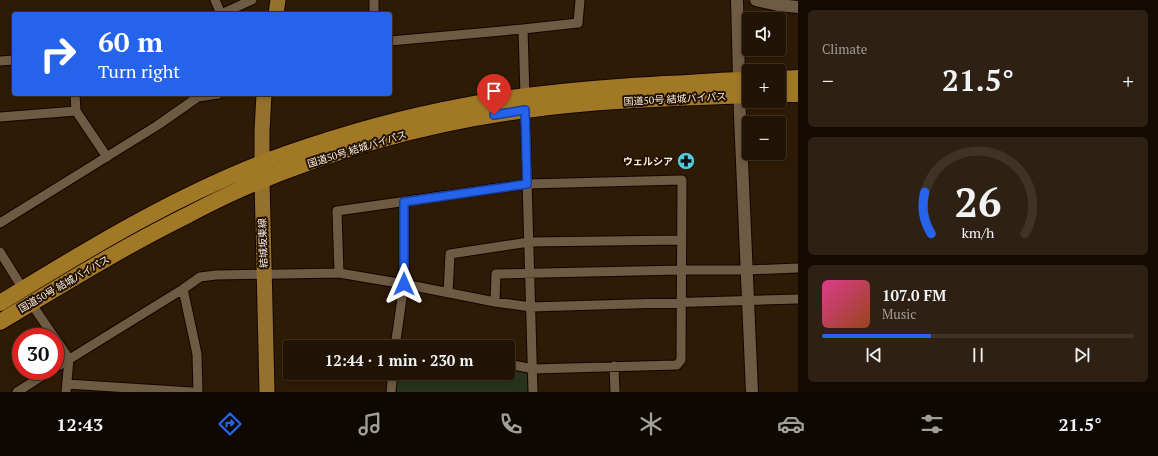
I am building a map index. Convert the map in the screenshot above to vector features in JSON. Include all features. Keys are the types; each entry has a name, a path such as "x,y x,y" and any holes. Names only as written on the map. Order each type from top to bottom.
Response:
{"highway":[{"path":"786,79 798,78"},
{"name":"国道50号 結城バイパス","path":"0,322 148,235 239,190 331,155 399,135 463,120 525,103 604,88 742,80"},
{"path":"786,94 798,94"},
{"name":"国道50号 結城バイパス","path":"0,303 105,241 203,189 286,154 396,121 462,106 742,96"}],"main road":[{"path":"276,12 278,0"},
{"name":"結城坂東線","path":"264,96 262,180 267,392"}],"street":[{"path":"215,0 220,12"},
{"path":"225,12 252,0"},
{"path":"374,0 374,12"},
{"path":"392,41 523,30 578,23 580,0"},
{"path":"737,0 743,64"},
{"path":"756,0 778,5 798,7"},
{"path":"523,30 533,392"},
{"path":"0,61 12,60"},
{"path":"75,96 76,111 107,157"},
{"path":"0,223 158,125 198,96"},
{"path":"744,108 752,392"},
{"path":"0,117 76,111"},
{"path":"339,273 337,211 527,184 682,180 681,360 677,365 533,369 515,365"},
{"path":"396,340 404,284 404,202"},
{"path":"448,293 450,254 529,242 681,240"},
{"path":"0,252 23,289"},
{"path":"495,302 496,274 798,268"},
{"path":"64,362 200,277 216,275 339,273 495,302 531,307 798,299"},
{"path":"183,289 197,354 198,392"},
{"path":"31,303 48,328"},
{"path":"64,352 69,359 66,388 192,392"},
{"path":"614,366 615,392"},
{"path":"17,392 36,380"},
{"path":"391,392 392,380"}],"green space":[{"path":"515,371 529,374 528,392 395,392 396,380 515,380"}],"place":[{"name":"ウェルシア","path":"686,161"}],"route":[{"path":"404,284 404,202 527,184 525,110 494,115"}]}
